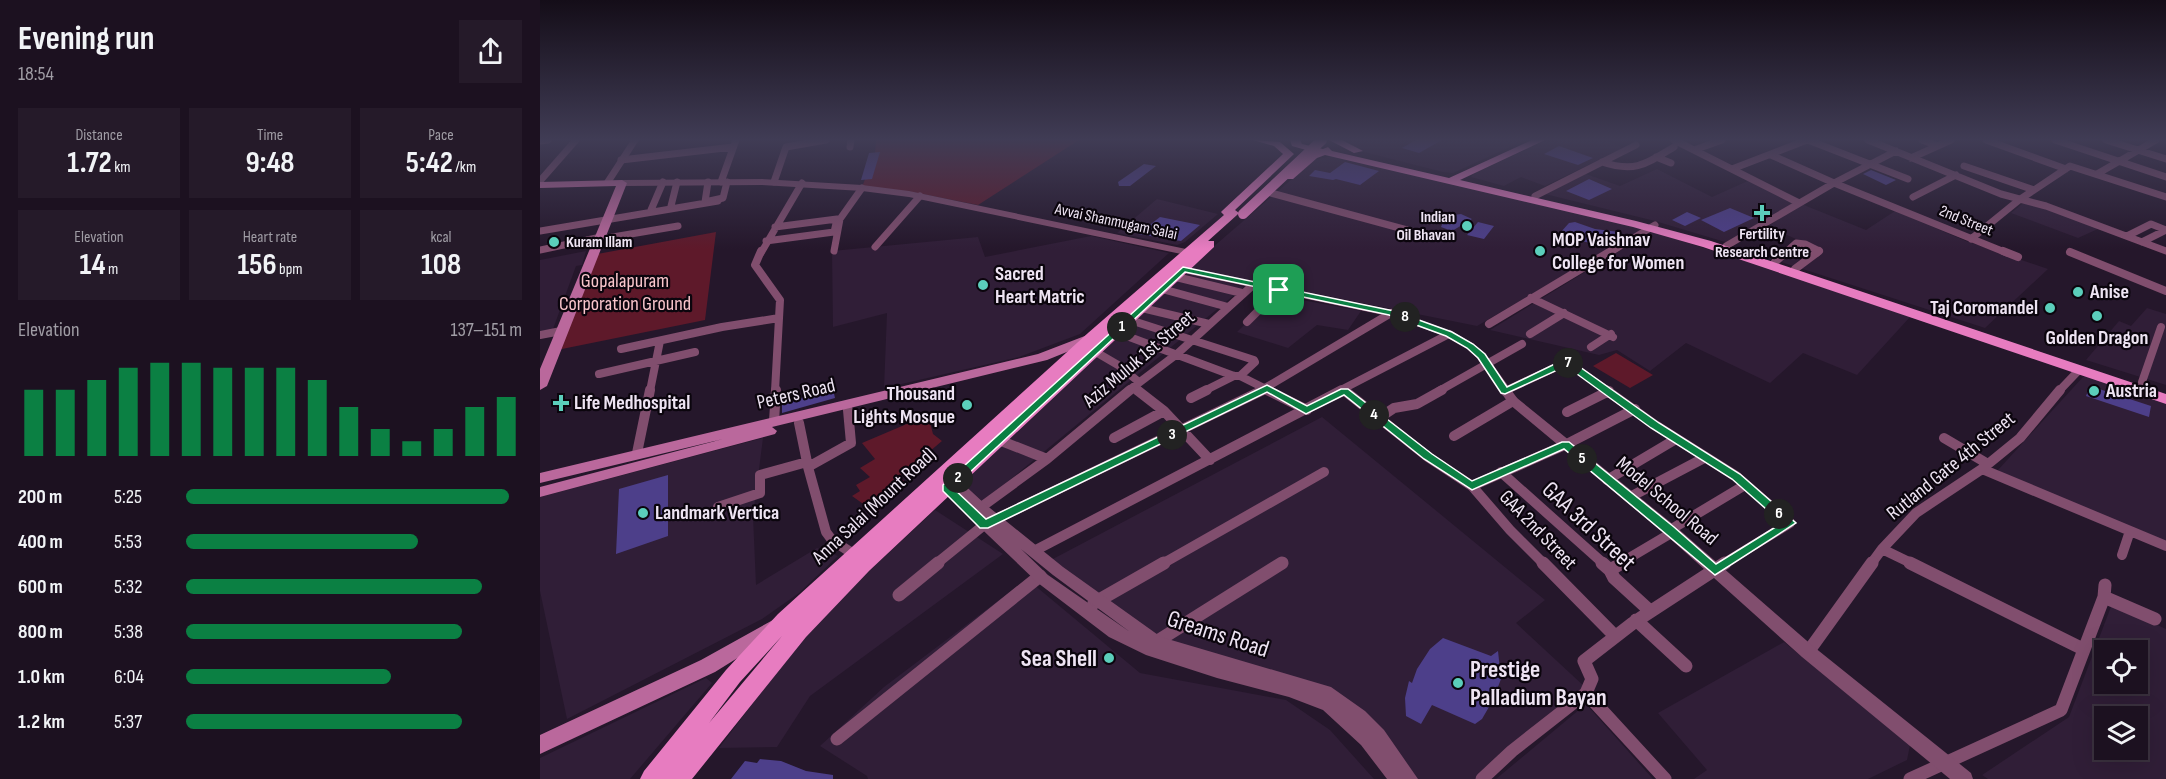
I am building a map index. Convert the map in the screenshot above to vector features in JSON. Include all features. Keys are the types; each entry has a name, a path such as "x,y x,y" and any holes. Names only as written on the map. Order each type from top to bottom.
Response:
{"main road":[{"path":"1264,176 1227,212 1246,215 1292,176"},
{"path":"1236,215 1276,176"},
{"path":"1236,215 1289,176"},
{"path":"1445,176 1596,212"},
{"path":"1447,176 1653,226 1775,262 2166,390"},
{"path":"1453,178 1457,176"},
{"name":"Avvai Shanmugam Salai","path":"540,183 622,183"},
{"path":"540,386 622,183"},
{"name":"Anna Salai (Mount Road)","path":"677,779 799,631 862,566 999,440 1094,344 1236,215"},
{"path":"1717,245 2166,399"},
{"name":"Anna Salai (Mount Road)","path":"652,779 733,676 784,620 1057,370 1094,344 1116,332 1162,289 1182,266"},
{"name":"Peters Road","path":"972,377 1094,344"},
{"name":"Peters Road","path":"540,478 637,453 972,377 1040,363 1054,366 1057,370"},
{"path":"540,484 890,396"},
{"name":"Peters Road","path":"540,492 848,410 890,396"},
{"path":"540,745 708,666 784,620"},
{"path":"708,666 749,657"},
{"path":"733,676 757,681"}],"street":[{"path":"607,183 611,176"},
{"path":"708,182 705,202 723,198 725,176"},
{"path":"774,182 776,176"},
{"path":"1535,196 1574,176"},
{"path":"1746,176 1799,203"},
{"name":"2nd Street","path":"1819,176 2018,257"},
{"path":"1717,245 1847,176"},
{"path":"1901,176 1908,179"},
{"path":"1913,197 1953,176"},
{"path":"1959,176 2019,200 2046,206 2166,251"},
{"path":"1994,176 2034,190"},
{"path":"1971,239 2019,200 2055,176"},
{"path":"2104,176 2166,197"},
{"path":"651,210 663,182"},
{"path":"671,206 677,182"},
{"name":"Avvai Shanmugam Salai","path":"622,183 802,183 920,196 1182,266"},
{"path":"774,421 780,300 755,265 766,242 802,183"},
{"path":"834,250 840,219 862,188"},
{"path":"1271,193 1407,230"},
{"path":"875,247 920,196"},
{"path":"540,231 718,201"},
{"path":"766,242 834,232 837,219 776,227"},
{"path":"2127,236 2151,224 2166,230 2142,242"},
{"path":"540,250 678,225"},
{"path":"1489,324 1653,226"},
{"path":"1775,262 1796,243 1805,244 1819,251 1795,269"},
{"path":"2070,252 2166,291"},
{"name":"Model School Road","path":"1182,266 1247,289 1279,290 1391,313 1449,334 1470,346 1481,356 1509,396 1671,531 1808,652 1964,779"},
{"path":"1162,289 1228,307"},
{"name":"Aziz Muluk 1st Street","path":"987,518 1047,459 1177,354 1247,289"},
{"path":"1247,322 1279,290"},
{"path":"1531,298 1612,336 1591,346"},
{"path":"899,595 987,518 1183,430 1267,388 1391,313"},
{"path":"1530,334 1564,313"},
{"path":"1136,314 1209,324"},
{"path":"1136,314 1194,339 1254,360 1255,362 1237,376 1191,398"},
{"path":"621,349 779,318"},
{"path":"2142,382 2161,327"},
{"path":"540,335 561,331"},
{"path":"1116,332 1267,388 1306,410"},
{"path":"1034,551 1345,391 1449,334"},
{"path":"637,453 660,341"},
{"path":"1094,344 1118,365 1210,460"},
{"path":"1379,418 1394,408 1417,404 1522,344"},
{"path":"599,374 695,352"},
{"path":"1454,436 1509,396 1578,355"},
{"path":"1482,779 1512,751 1586,693 1592,679 1584,661 1614,634 1790,523 1736,476 1676,439 1567,362"},
{"name":"Rutland Gate 4th Street","path":"1808,652 1882,549 1916,513 1985,467 2020,438 2079,370"},
{"name":"GAA 2nd Street","path":"1345,391 1428,457 1472,486 1510,530 1614,634"},
{"path":"1568,411 1609,391"},
{"path":"1472,486 1565,445 1635,409"},
{"path":"718,507 760,493 760,475 807,465 851,443 848,410"},
{"path":"1114,438 1164,411"},
{"path":"799,423 807,465 826,532 832,540 855,555"},
{"path":"1944,438 1985,467 2166,546"},
{"path":"1607,480 1676,439"},
{"path":"999,440 1047,459"},
{"path":"1630,498 1706,458"},
{"path":"1083,609 1324,472"},
{"name":"GAA 3rd Street","path":"1501,472 1610,570 1614,578 1649,610"},
{"name":"Greams Road","path":"950,485 987,518 1040,576 1136,645 1217,671 1290,690 1329,705 1367,739 1398,779"},
{"path":"1610,570 1745,485"},
{"name":"Greams Road","path":"987,518 1156,642 1325,692 1359,717 1378,736 1409,779"},
{"path":"2122,555 2130,531"},
{"path":"1882,549 2083,649"},
{"path":"1156,642 1283,562"},
{"path":"837,739 895,690 1040,576"},
{"path":"1910,779 1946,764 1995,738 2061,710 2104,591 2155,619"},
{"path":"1636,620 1686,666"},
{"path":"1586,693 1665,779"}],"shaded area":[{"path":"1295,176 1419,176 1640,228 1641,231 1477,326 1192,269 1191,266"},
{"path":"1565,176 1545,186 1521,177 1504,186 1471,177"},
{"path":"1581,176 1593,176 1620,186 1641,176 1671,176 1712,197 1750,180 1793,203 1730,242 1725,242 1655,221 1545,194"},
{"path":"1157,199 1218,214 1185,242 1177,245 1117,233"},
{"path":"1799,203 1866,230 1895,211 1966,241 2048,269 1985,328 1772,259 1796,239 1768,227"},
{"path":"2029,203 2100,228 2078,238 2011,213 2022,204"},
{"path":"1649,233 1657,233 1745,261 1910,317 1857,375 1803,353 1770,383 1686,343 1650,371 1617,350 1599,355 1490,330"},
{"name":"Sacred Heart Matric","path":"1091,236 1169,253 1080,334 1019,357 884,388 887,313 833,327 832,251 978,237 985,257"},
{"path":"586,251 582,265 576,266 553,329 540,331 540,260"},
{"path":"1187,272 1244,287 983,502 961,482"},
{"path":"1275,295 1361,311 1348,330 1317,325 1288,348 1237,332"},
{"path":"2147,308 2166,314 2166,385 2086,360 2119,321 2131,326"},
{"path":"2088,376 2166,402 2166,543 2002,475 1998,470 2083,377"},
{"path":"1322,417 1545,600 1516,623 1585,687 1475,779 1407,779 1335,693 1175,655 1051,560"},
{"path":"763,438 753,516 756,585 817,548 838,556 799,593 762,619 567,719 540,591 540,497"},
{"path":"935,510 1003,554 810,696 777,747 719,748 816,620"},
{"path":"1027,579 1140,673 1286,700 1330,730 1374,779 868,779 867,776 820,746 884,687"},
{"path":"2112,604 2166,629 2166,779 1988,779 1982,775 2069,717 2094,651 2094,694 2148,694 2148,640 2098,640"},
{"path":"1784,642 1910,745 1907,760 1868,779 1694,779 1707,770 1658,713"},
{"path":"706,678 712,683 630,779 540,779 540,758"},
{"path":"1586,704 1653,779 1496,779"}],"green space":[{"path":"866,176 1023,176 978,205 912,192 862,187"},
{"name":"Gopalapuram Corporation Ground","path":"716,232 705,320 557,350 592,255"},
{"path":"1616,353 1653,375 1630,388 1593,366"},
{"path":"928,415 933,434 942,441 898,478 907,482 876,513 852,496 860,491 856,485 870,477 860,468 875,459 862,443"}],"building":[{"path":"862,176 873,176 872,179 861,180"},
{"path":"1126,176 1143,176 1130,186 1119,186 1118,182"},
{"path":"1311,176 1372,176 1360,185"},
{"path":"1868,176 1887,176 1896,180 1886,185"},
{"path":"1589,179 1612,189 1589,200 1566,191"},
{"path":"1730,208 1754,218 1724,232 1701,220"},
{"path":"1687,212 1701,218 1685,226 1672,220"},
{"path":"1461,214 1472,219 1452,231 1441,227 1446,216"},
{"path":"1160,217 1200,225 1181,241 1138,234"},
{"path":"1478,222 1494,226 1484,239 1467,235"},
{"path":"1575,222 1595,229 1619,232 1610,245 1605,247 1563,236 1560,233 1569,223"},
{"path":"2090,386 2151,406 2149,417 2086,396"},
{"path":"833,389 835,398 782,413 782,403"},
{"name":"Landmark Vertica","path":"668,475 668,536 616,554 619,489"},
{"name":"Prestige Palladium Bayan","path":"1443,638 1491,656 1498,651 1501,679 1493,700 1482,719 1475,724 1432,705 1421,724 1406,716 1405,698 1409,681 1412,683 1417,669 1430,649"},
{"path":"760,759 781,761 806,771 833,775 833,779 731,779 745,761 757,763"}],"place":[{"name":"Fertility Research Centre","path":"1762,213"},
{"name":"Indian Oil Bhavan","path":"1467,226"},
{"name":"Kuram Illam","path":"554,242"},
{"name":"MOP Vaishnav College for Women","path":"1540,251"},
{"name":"Sacred Heart Matric","path":"983,285"},
{"name":"Anise","path":"2078,292"},
{"name":"Taj Coromandel","path":"2050,308"},
{"name":"Golden Dragon","path":"2097,316"},
{"name":"Austria","path":"2094,391"},
{"name":"Life Medhospital","path":"561,403"},
{"name":"Thousand Lights Mosque","path":"967,405"},
{"name":"Landmark Vertica","path":"643,513"},
{"name":"Sea Shell","path":"1109,658"},
{"name":"Prestige Palladium Bayan","path":"1458,683"}],"route":[{"path":"1183,270 1279,290 1391,313 1449,334 1470,346 1481,356 1505,391 1567,362 1666,433 1736,476 1790,523 1715,570 1670,530 1565,445 1472,486 1428,457 1345,391 1306,410 1267,388 984,525 947,488 1183,270"}]}
